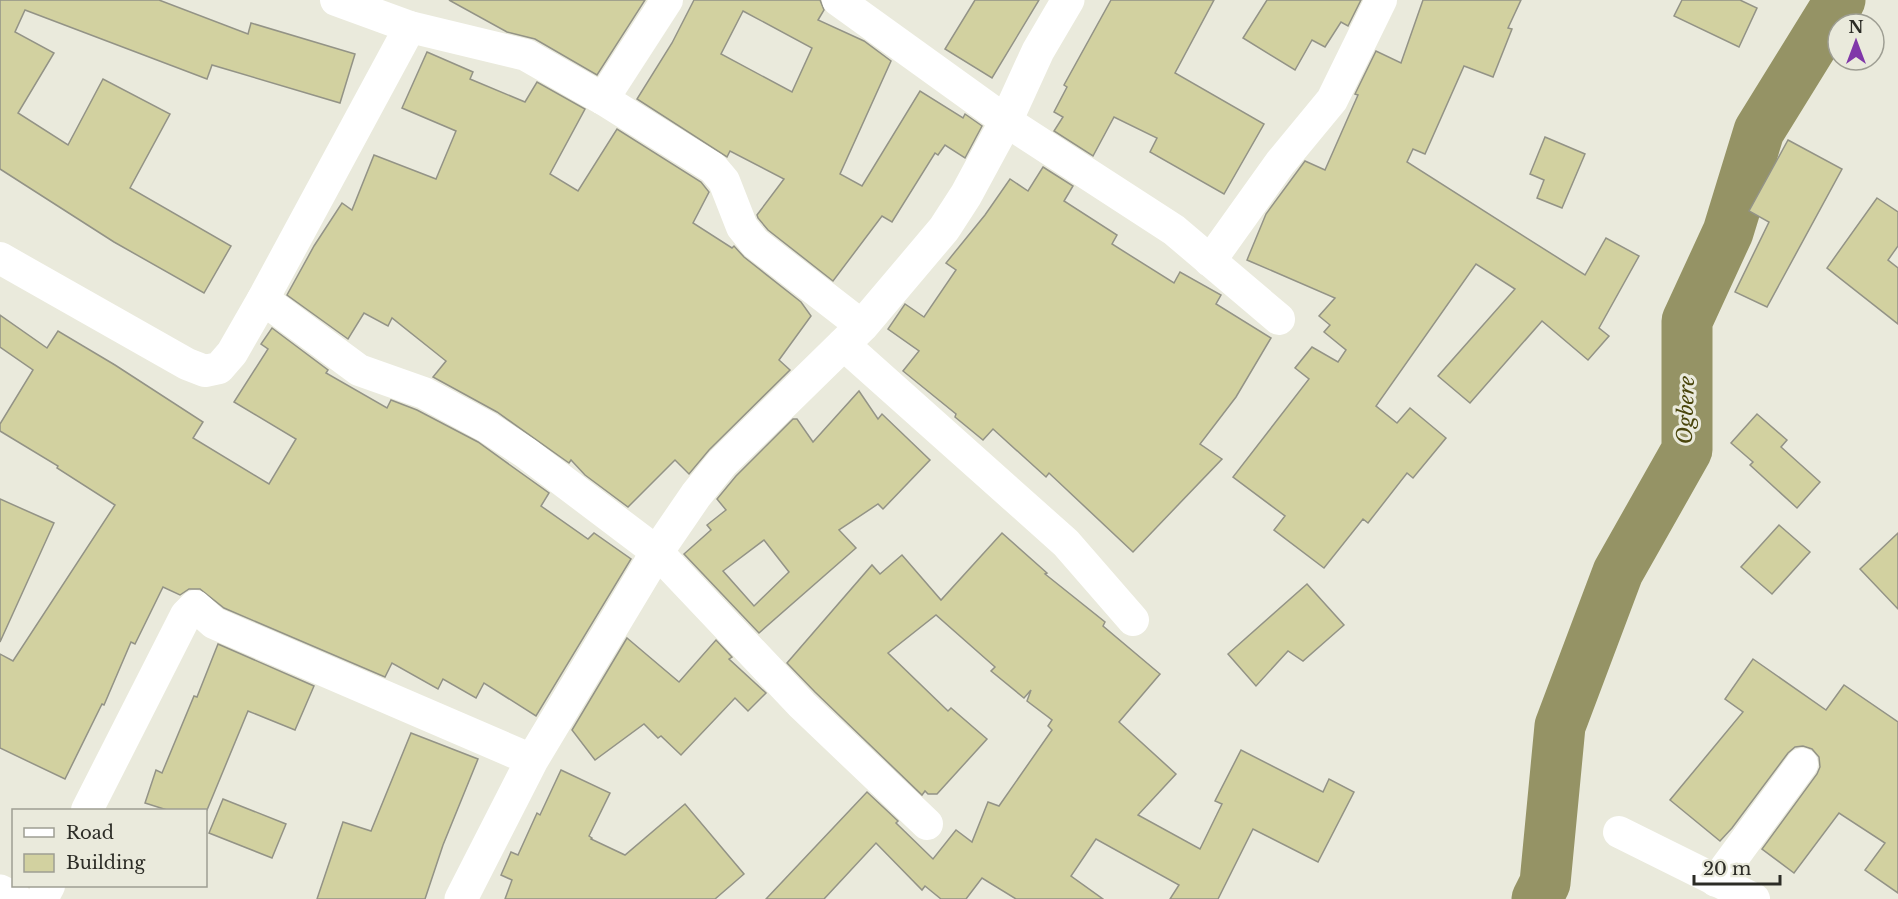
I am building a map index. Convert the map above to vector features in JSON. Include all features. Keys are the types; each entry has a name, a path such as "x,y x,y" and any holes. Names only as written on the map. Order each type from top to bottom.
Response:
{"street":[{"path":"336,0 410,27 526,56 603,99 713,168 724,181 742,226 755,243 853,335 1066,543 1133,620"},
{"path":"603,99 667,0"},
{"path":"838,0 1006,121 1174,230 1279,319"},
{"path":"462,899 532,760 657,552 696,495 722,463 853,335 944,229 966,195 1006,121 1038,51 1068,0"},
{"path":"1210,261 1280,163 1332,100 1381,0"},
{"path":"0,258 187,364 206,371 219,368 231,353 263,299 410,27"},
{"path":"263,299 359,370 424,393 487,427 526,453 657,552 802,705 927,824"},
{"path":"88,809 186,615 195,606 214,623 532,760"},
{"path":"1716,881 1802,764"},
{"path":"1619,832 1754,899"},
{"path":"0,891 16,899"}],"building":[{"path":"0,0 159,0 248,34 251,23 355,54 340,103 212,65 207,79 25,10 15,32 54,53 18,113 68,145 103,79 170,114 130,188 231,246 204,293 114,242 0,169"},
{"path":"449,0 645,0 597,75 535,39 507,32"},
{"path":"694,0 820,0 824,10 818,20 864,41 891,61 840,174 862,186 920,91 963,118 965,114 982,126 965,158 945,145 938,155 935,153 892,222 882,216 833,281 768,230 758,218 757,215 784,179 730,151 727,157 637,99 672,43","holes":["743,11 812,48 792,92 721,54"]},
{"path":"975,0 1039,0 992,78 945,49"},
{"path":"1111,0 1214,0 1175,73 1264,124 1224,194 1150,152 1157,138 1114,117 1093,156 1054,131 1063,117 1054,112 1067,87 1064,85"},
{"path":"1267,0 1361,0 1348,26 1341,22 1325,47 1312,40 1295,70 1243,38"},
{"path":"1423,0 1521,0 1508,28 1512,29 1493,77 1464,66 1425,154 1413,149 1407,162 1585,275 1606,238 1639,256 1599,328 1609,336 1588,360 1542,321 1470,403 1438,376 1515,289 1476,264 1376,406 1397,423 1410,408 1446,438 1413,478 1407,473 1368,523 1363,519 1324,568 1274,530 1285,516 1233,477 1309,379 1295,368 1312,347 1338,362 1346,350 1324,332 1330,325 1319,316 1335,298 1247,260 1266,214 1305,161 1325,170 1358,95 1355,94 1376,51 1401,63"},
{"path":"1682,0 1740,0 1757,8 1739,47 1674,16"},
{"path":"427,52 473,72 470,79 525,102 537,82 585,109 550,174 578,191 617,129 701,182 709,192 693,223 732,248 734,246 744,257 801,302 811,316 779,360 790,370 709,450 689,474 675,460 628,507 585,475 571,460 569,463 497,412 433,377 446,361 392,318 388,326 364,313 348,339 287,295 314,246 342,203 352,210 374,155 436,179 456,131 402,108"},
{"path":"1545,137 1585,154 1562,208 1537,198 1544,180 1530,174"},
{"path":"1788,140 1842,169 1767,307 1735,292 1769,222 1749,211"},
{"path":"1043,167 1073,186 1064,201 1117,235 1112,244 1174,283 1180,272 1221,295 1216,304 1271,338 1236,397 1200,444 1222,459 1133,552 1049,473 1046,477 993,429 983,440 955,417 956,414 903,371 919,351 888,329 905,304 924,317 956,270 946,263 985,215 1010,179 1028,191"},
{"path":"1877,198 1898,212 1898,246 1888,260 1898,268 1898,324 1827,268"},
{"path":"0,315 47,348 58,331 115,365 203,422 193,438 269,484 296,439 234,402 268,349 261,344 272,328 328,370 326,373 387,408 391,400 417,410 478,442 549,493 541,506 588,539 594,533 631,559 536,716 484,683 476,698 443,679 438,689 392,663 385,677 224,608 200,589 189,589 180,595 163,587 135,644 131,642 104,705 102,704 65,779 0,748 0,654 13,661 115,505 57,468 58,466 0,431 0,424 33,370 0,347"},
{"path":"859,391 878,419 882,414 930,460 883,509 878,504 839,530 856,548 759,633 684,554 711,530 707,525 726,510 717,499 736,476 793,419 797,419 813,442","holes":["764,540 789,572 754,606 723,571"]},
{"path":"1757,414 1787,440 1781,447 1820,482 1797,508 1750,465 1753,462 1731,443"},
{"path":"0,499 54,523 0,642"},
{"path":"1779,525 1810,552 1772,594 1741,567"},
{"path":"1002,533 1047,573 1045,574 1105,622 1103,626 1160,674 1119,722 1176,774 1138,815 1200,849 1222,804 1215,801 1241,750 1323,792 1329,779 1354,792 1318,862 1253,829 1218,899 1170,899 1179,885 1096,839 1071,876 1103,899 1016,899 982,878 966,899 941,899 925,886 922,890 876,843 824,899 766,899 867,792 933,859 956,830 972,842 988,802 999,806 1052,730 1048,726 1052,720 1027,701 1031,690 1024,698 991,671 995,667 936,615 888,653 948,711 951,708 987,739 937,794 928,794 925,791 922,795 787,663 872,565 880,574 902,555 941,600"},
{"path":"1898,533 1898,609 1860,569"},
{"path":"1307,584 1344,625 1303,661 1288,651 1256,686 1228,654"},
{"path":"627,638 679,682 716,640 732,657 729,659 766,693 748,711 735,698 681,755 644,724 595,760 572,730"},
{"path":"218,644 314,686 295,730 248,711 207,810 164,809 145,803 156,770 162,773 194,696 197,697"},
{"path":"1753,659 1826,710 1844,685 1898,722 1898,893 1865,870 1885,843 1839,813 1794,873 1762,849 1817,774 1820,767 1819,757 1812,749 1803,746 1795,747 1788,753 1720,841 1670,800 1743,712 1725,699"},
{"path":"411,733 478,759 443,845 425,899 317,899 343,822 371,831"},
{"path":"561,770 610,793 589,836 591,839 625,855 685,804 744,874 715,899 505,899 512,880 501,875 511,852 518,855 537,813 540,815"},
{"path":"223,799 286,824 272,858 209,833"}],"waterway":[{"name":"Ogbere","path":"1537,899 1545,883 1560,726 1618,572 1687,450 1687,321 1728,232 1759,131 1840,0"}]}
